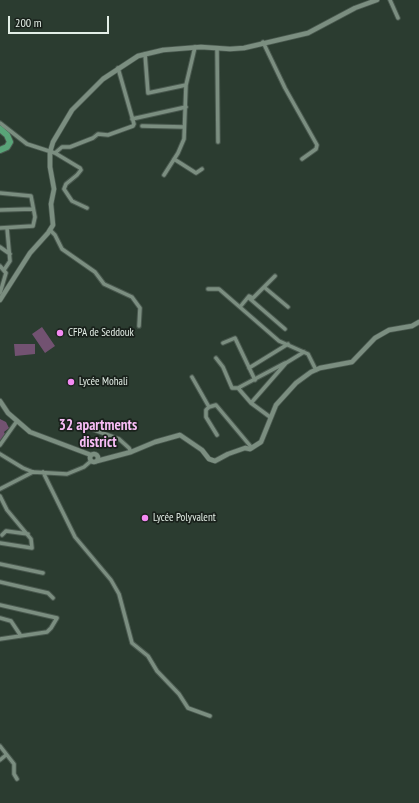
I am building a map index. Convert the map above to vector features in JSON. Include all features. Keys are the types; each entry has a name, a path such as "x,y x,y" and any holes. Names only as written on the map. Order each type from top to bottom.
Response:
{"main road":[{"path":"0,129 7,135 10,142 7,147 0,150"}],"street":[{"path":"0,300 30,253 50,230 52,224 51,204 54,188 50,174 52,152 62,125 72,110 103,79 138,56 163,50 196,47 244,48 263,42 308,33 321,28 355,8 377,0"},
{"path":"390,0 398,18"},
{"path":"263,42 284,88 317,145 316,149 302,158"},
{"path":"164,175 184,140 186,86 196,47"},
{"path":"217,48 218,142"},
{"path":"146,54 148,93 186,86"},
{"path":"52,152 62,147 70,147 93,138 98,134 112,134 124,128 133,126 134,124 118,68"},
{"path":"132,119 186,107"},
{"path":"0,123 27,144 52,152 81,170 66,184 64,189 72,201 87,208"},
{"path":"142,126 184,127"},
{"path":"174,159 196,173 202,168"},
{"path":"0,193 31,196 32,209 35,216 33,226 0,228"},
{"path":"0,210 32,209"},
{"path":"4,270 10,261 7,228"},
{"path":"50,230 55,235 62,248 95,272 104,284 132,297 140,308 139,326"},
{"path":"0,247 10,254"},
{"path":"0,266 6,273 0,293"},
{"path":"248,297 253,298 276,276"},
{"path":"264,287 288,307"},
{"path":"208,289 219,289 279,341 308,354 316,370"},
{"path":"240,307 248,297"},
{"path":"248,297 285,329"},
{"path":"0,454 23,468 33,472 70,473 91,461 131,452 155,442 180,435 202,450 209,460 215,461 228,454 252,448 261,442 276,405 288,390 316,370 352,362 375,338 389,330 412,326 419,322"},
{"path":"223,343 235,338 255,380"},
{"path":"249,368 288,344"},
{"path":"216,358 223,367 232,388 238,388 304,352"},
{"path":"251,403 286,363"},
{"path":"192,377 209,407"},
{"path":"238,388 251,403 270,417"},
{"path":"0,401 8,413 30,432 91,455 94,454 99,459"},
{"path":"217,435 206,417 206,410 209,407 216,405 252,448"},
{"path":"0,445 17,421"},
{"path":"86,426 119,439 129,448 131,452"},
{"path":"91,455 91,461"},
{"path":"0,489 33,472"},
{"path":"43,472 75,537 111,580 119,594 132,643 148,656 157,671 180,694 188,708 210,716"},
{"path":"0,496 1,502 28,534 31,539 32,548 0,544"},
{"path":"2,535 6,531 28,534"},
{"path":"0,564 43,573"},
{"path":"0,582 48,593 52,598"},
{"path":"0,605 57,618 47,632 0,639"},
{"path":"0,618 11,621 21,636"},
{"path":"0,746 14,764 14,774 17,779"},
{"path":"0,760 6,755"}],"shaded area":[{"path":"42,327 55,346 45,353 32,334"},
{"path":"14,344 35,344 35,354 15,356"},
{"path":"0,419 6,422 9,428 4,432 5,434 0,441"}],"place":[{"name":"CFPA de Seddouk","path":"60,333"},
{"name":"Lycée Mohali","path":"71,382"},
{"name":"Lycée Polyvalent","path":"145,518"}],"district":[{"name":"32 apartments district","path":"98,434"}]}
